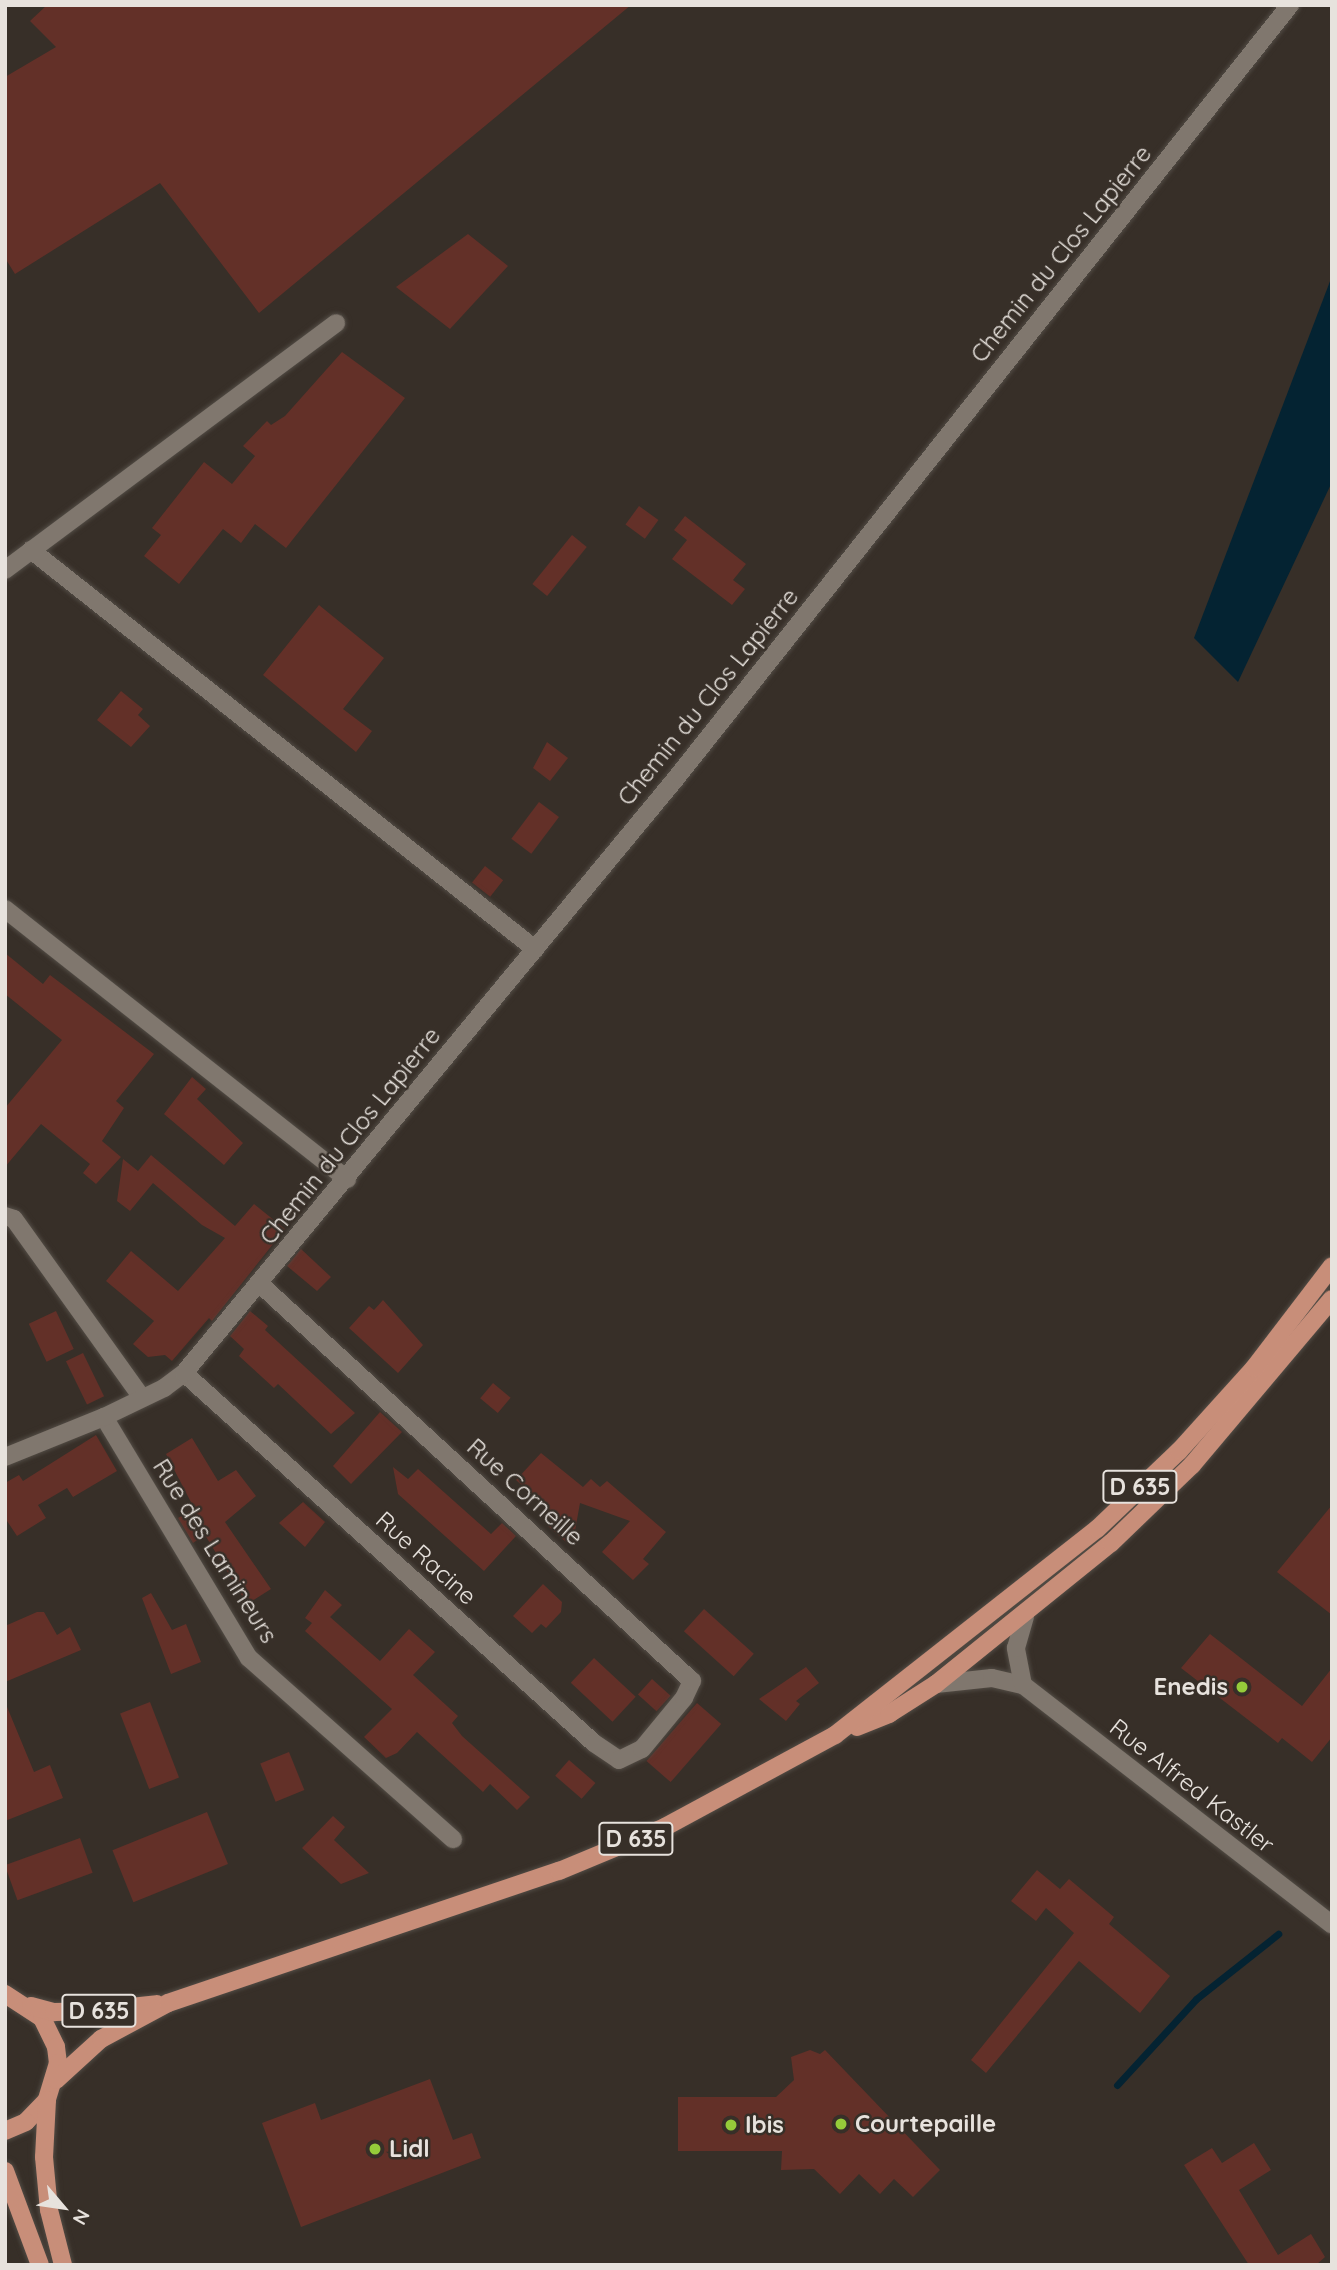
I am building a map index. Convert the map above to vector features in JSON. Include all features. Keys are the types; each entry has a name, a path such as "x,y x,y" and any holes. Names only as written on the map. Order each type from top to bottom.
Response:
{"main road":[{"name":"D 635","path":"835,1735 1016,1597 1106,1520 1179,1451 1254,1368 1332,1266"},
{"name":"D 635","path":"56,2080 101,2039 168,2003 559,1871 665,1827 835,1735 889,1714 936,1684 1025,1616 1192,1465 1332,1299"},
{"path":"5,1994 31,2006 42,2018 56,2047 56,2080 47,2101 45,2171 63,2265"},
{"name":"D 635","path":"31,2006 54,2012 168,2003"},
{"path":"5,2131 26,2122 47,2101"},
{"path":"5,2171 40,2265"}],"street":[{"name":"Chemin du Clos Lapierre","path":"5,1457 104,1417 184,1373 535,949 1290,5"},
{"path":"5,570 337,323"},
{"path":"31,550 535,949"},
{"path":"5,909 346,1179"},
{"path":"5,1216 14,1219 142,1398"},
{"name":"Rue Corneille","path":"260,1284 692,1681 642,1749"},
{"name":"Rue Racine","path":"184,1373 594,1743 619,1760 642,1749"},
{"name":"Rue des Lamineurs","path":"104,1417 249,1658 453,1839"},
{"path":"1023,1685 1016,1648 1025,1616"},
{"name":"Rue Alfred Kastler","path":"936,1684 992,1678 1023,1685 1332,1925"}],"water":[{"path":"1332,276 1332,482 1238,682 1194,638"}],"building":[{"path":"47,5 631,5 259,313 160,183 15,274 5,258 5,77 56,47 30,21"},
{"path":"468,234 508,266 450,329 396,287"},
{"path":"342,352 405,398 286,548 255,524 241,543 223,529 179,584 144,556 161,535 152,528 204,462 232,484 255,456 243,446 267,421 271,425 285,416"},
{"path":"639,506 658,520 645,539 625,525"},
{"path":"685,516 746,564 733,580 745,589 732,605 672,559 687,540 674,530"},
{"path":"572,535 587,547 547,596 532,584"},
{"path":"319,605 384,658 343,709 372,731 356,752 263,675"},
{"path":"121,691 143,709 138,715 150,726 131,747 97,720"},
{"path":"547,742 568,758 550,781 533,768"},
{"path":"539,802 559,817 531,854 511,839"},
{"path":"485,866 503,880 490,897 472,883"},
{"path":"5,953 43,984 50,975 154,1054 116,1101 124,1108 102,1141 121,1157 96,1184 83,1173 90,1164 41,1124 5,1167 5,1108 62,1040 5,994"},
{"path":"192,1077 206,1089 197,1099 243,1143 224,1165 164,1114"},
{"path":"151,1155 235,1226 254,1204 285,1229 212,1321 209,1318 172,1361 165,1355 148,1357 133,1344 154,1321 106,1281 131,1251 178,1291 225,1238 202,1225 153,1183 130,1211 117,1201 123,1159 138,1171"},
{"path":"301,1249 331,1277 317,1291 287,1266"},
{"path":"383,1300 423,1345 398,1373 349,1328 369,1306 374,1310"},
{"path":"56,1311 74,1349 47,1362 29,1324"},
{"path":"250,1311 268,1326 265,1330 355,1413 331,1434 278,1384 274,1388 239,1356 244,1349 230,1336"},
{"path":"83,1353 104,1396 87,1404 66,1361"},
{"path":"493,1383 511,1398 498,1413 480,1398"},
{"path":"380,1412 402,1432 351,1484 333,1466"},
{"path":"96,1435 117,1471 73,1497 67,1488 38,1505 46,1518 17,1536 5,1518 5,1483 19,1475 23,1481"},
{"path":"192,1438 218,1481 236,1470 256,1496 225,1522 271,1589 247,1604 205,1535 193,1543 178,1518 194,1508 166,1454"},
{"path":"541,1453 583,1487 591,1479 600,1487 607,1481 666,1532 643,1559 649,1564 633,1580 602,1552 630,1521 580,1503 575,1531 566,1542 548,1526 556,1516 516,1480"},
{"path":"393,1467 408,1479 418,1469 491,1534 502,1523 516,1536 484,1571 398,1494"},
{"path":"303,1502 325,1522 305,1547 279,1523"},
{"path":"1332,1505 1332,1615 1277,1572"},
{"path":"543,1584 562,1602 561,1612 546,1628 541,1624 532,1633 513,1616"},
{"path":"325,1590 342,1605 330,1617 380,1661 409,1629 435,1652 413,1675 458,1716 452,1723 462,1736 530,1797 517,1810 490,1784 483,1792 417,1732 397,1753 386,1758 364,1737 392,1709 305,1631 312,1623 305,1618"},
{"path":"151,1593 172,1630 186,1624 201,1662 171,1674 142,1598"},
{"path":"704,1609 754,1654 734,1676 684,1631"},
{"path":"37,1612 44,1612 57,1635 70,1627 81,1650 5,1682 5,1626"},
{"name":"Enedis","path":"1210,1634 1302,1706 1332,1668 1332,1737 1312,1762 1282,1738 1278,1743 1181,1668"},
{"path":"594,1658 636,1697 612,1722 571,1683"},
{"path":"806,1667 819,1683 796,1701 800,1704 786,1721 759,1699"},
{"path":"652,1679 671,1696 657,1711 638,1695"},
{"path":"5,1702 34,1772 50,1765 63,1798 5,1821"},
{"path":"150,1702 179,1778 149,1789 120,1713"},
{"path":"697,1703 721,1724 671,1782 646,1761"},
{"path":"289,1752 304,1790 276,1802 260,1764"},
{"path":"569,1760 595,1783 582,1799 555,1776"},
{"path":"207,1812 228,1864 133,1902 112,1850"},
{"path":"333,1816 345,1827 334,1840 369,1873 341,1884 302,1848"},
{"path":"80,1838 93,1873 17,1900 5,1865"},
{"path":"1037,1870 1060,1889 1069,1879 1114,1917 1109,1924 1170,1976 1140,2013 1079,1961 986,2073 971,2060 1074,1933 1046,1908 1036,1921 1011,1901"},
{"name":"Courtepaille","path":"810,2050 820,2054 825,2050 940,2170 913,2197 894,2179 880,2194 859,2174 840,2194 814,2169 781,2170 782,2151 678,2151 678,2097 776,2097 794,2080 791,2057"},
{"name":"Lidl","path":"430,2079 453,2140 472,2133 481,2158 301,2227 262,2123 315,2103 321,2120"},
{"path":"1254,2143 1271,2170 1239,2190 1278,2255 1311,2234 1325,2257 1316,2265 1249,2265 1184,2165 1212,2148 1222,2163"}],"waterway":[{"path":"1117,2085 1196,1999 1278,1934"}],"place":[{"name":"Enedis","path":"1242,1687"},
{"name":"Courtepaille","path":"841,2124"},
{"name":"Ibis","path":"731,2125"},
{"name":"Lidl","path":"375,2149"}]}
